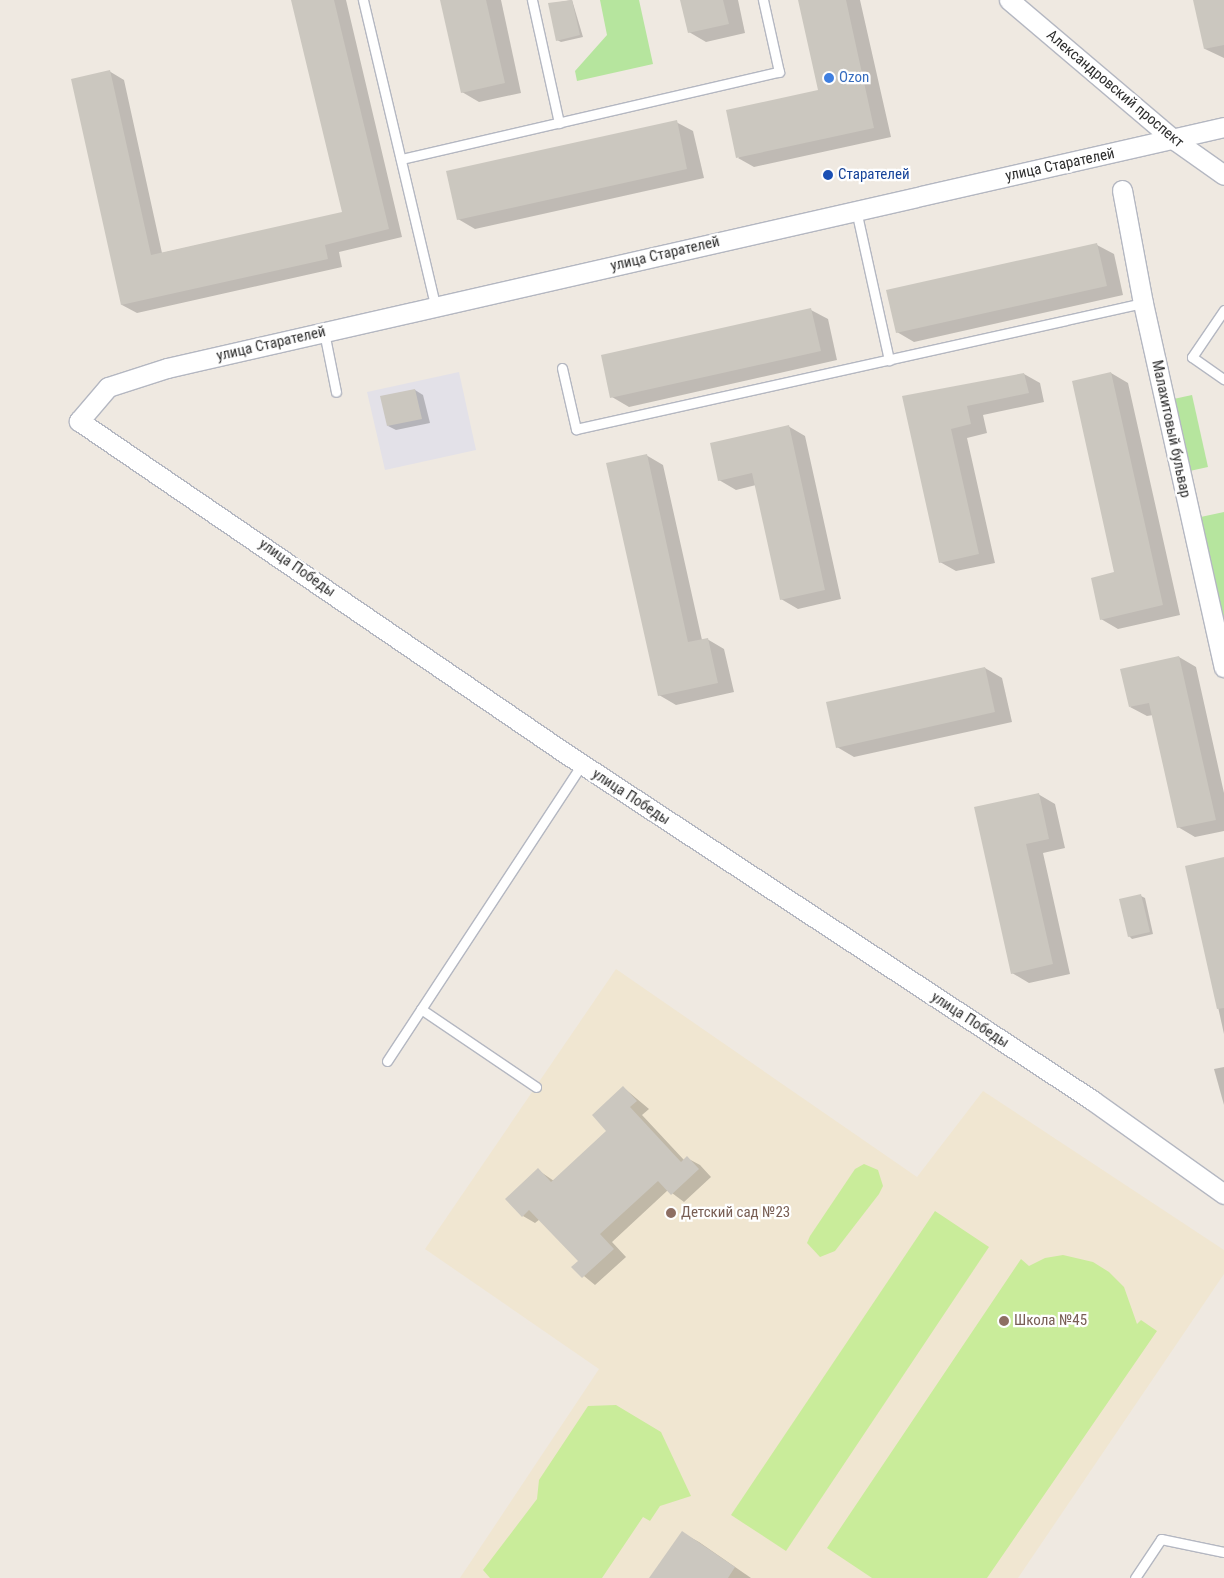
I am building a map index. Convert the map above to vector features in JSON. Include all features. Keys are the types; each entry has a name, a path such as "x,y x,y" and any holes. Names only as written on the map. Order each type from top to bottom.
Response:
{"street":[{"name":"Александровский проспект","path":"1009,0 1173,140 1224,175"},
{"name":"улица Старателей","path":"108,387 167,368 1224,127"},
{"name":"Малахитовый бульвар","path":"1122,190 1143,303 1224,667"},
{"name":"улица Победы","path":"108,387 79,421 582,764 1092,1100 1224,1194"}],"lane":[{"path":"364,0 436,308"},
{"path":"532,0 559,123"},
{"path":"401,159 779,72 763,0"},
{"path":"856,210 889,360"},
{"path":"562,368 576,430 1143,303"},
{"path":"1224,310 1192,357 1224,379"},
{"path":"324,332 336,392"},
{"path":"387,1061 582,764"},
{"path":"421,1009 536,1087"},
{"path":"1135,1578 1162,1539 1224,1552"}],"shaded area":[{"path":"459,372 476,450 385,470 367,392"},
{"path":"616,969 917,1177 983,1091 1224,1250 1224,1274 1018,1578 460,1578 599,1369 425,1249"}],"green space":[{"path":"600,0 639,0 653,64 577,81 575,71 607,35"},
{"path":"1192,395 1208,467 1185,472 1169,400"},
{"path":"1224,512 1224,623 1220,624 1196,518"},
{"path":"864,1164 878,1170 883,1186 879,1194 835,1251 820,1257 807,1243 810,1236 855,1169"},
{"path":"935,1211 989,1247 786,1551 731,1515"},
{"path":"1063,1255 1093,1262 1109,1272 1124,1287 1137,1324 1141,1320 1157,1331 987,1578 872,1578 827,1548 1021,1259 1029,1266 1045,1258"},
{"path":"616,1405 661,1432 691,1496 660,1506 650,1521 643,1517 602,1578 490,1578 483,1570 537,1499 539,1480 588,1406"}],"building":[{"path":"291,0 334,0 389,229 325,245 328,259 121,305 71,79 110,70 151,255 342,212"},
{"path":"440,0 486,0 505,83 461,93"},
{"path":"572,0 580,35 556,41 548,3"},
{"path":"680,0 723,0 729,24 688,33"},
{"path":"798,0 846,0 874,128 736,158 726,110 818,90"},
{"path":"1193,0 1224,0 1224,45 1204,49"},
{"path":"677,120 687,169 457,220 446,171"},
{"path":"1097,243 1107,286 896,333 886,290"},
{"path":"811,308 821,351 610,398 601,355"},
{"path":"1111,372 1163,605 1100,620 1091,578 1114,572 1072,381"},
{"path":"1024,373 1029,393 967,406 971,424 951,429 979,554 939,563 902,396"},
{"path":"415,389 422,419 387,426 380,396"},
{"path":"789,425 825,590 780,600 752,473 718,481 710,443"},
{"path":"647,454 688,642 708,638 718,683 658,696 606,463"},
{"path":"1179,656 1216,820 1177,828 1149,703 1129,707 1120,669"},
{"path":"985,667 995,712 836,748 826,702"},
{"path":"1039,793 1049,839 1026,844 1053,964 1011,974 974,807"},
{"path":"1224,857 1224,1008 1217,1009 1185,866"},
{"path":"1141,894 1150,932 1128,937 1119,899"},
{"path":"623,1086 637,1101 630,1107 681,1162 687,1156 699,1169 671,1195 658,1181 600,1234 614,1249 582,1278 571,1267 578,1261 529,1210 522,1217 505,1199 538,1168 551,1182 606,1131 592,1115"},
{"path":"682,1531 735,1567 728,1578 649,1578"}],"place":[{"name":"Ozon","path":"829,78"},
{"name":"Старателей","path":"828,175"},
{"name":"Детский сад №23","path":"671,1213"},
{"name":"Школа №45","path":"1004,1321"}]}
